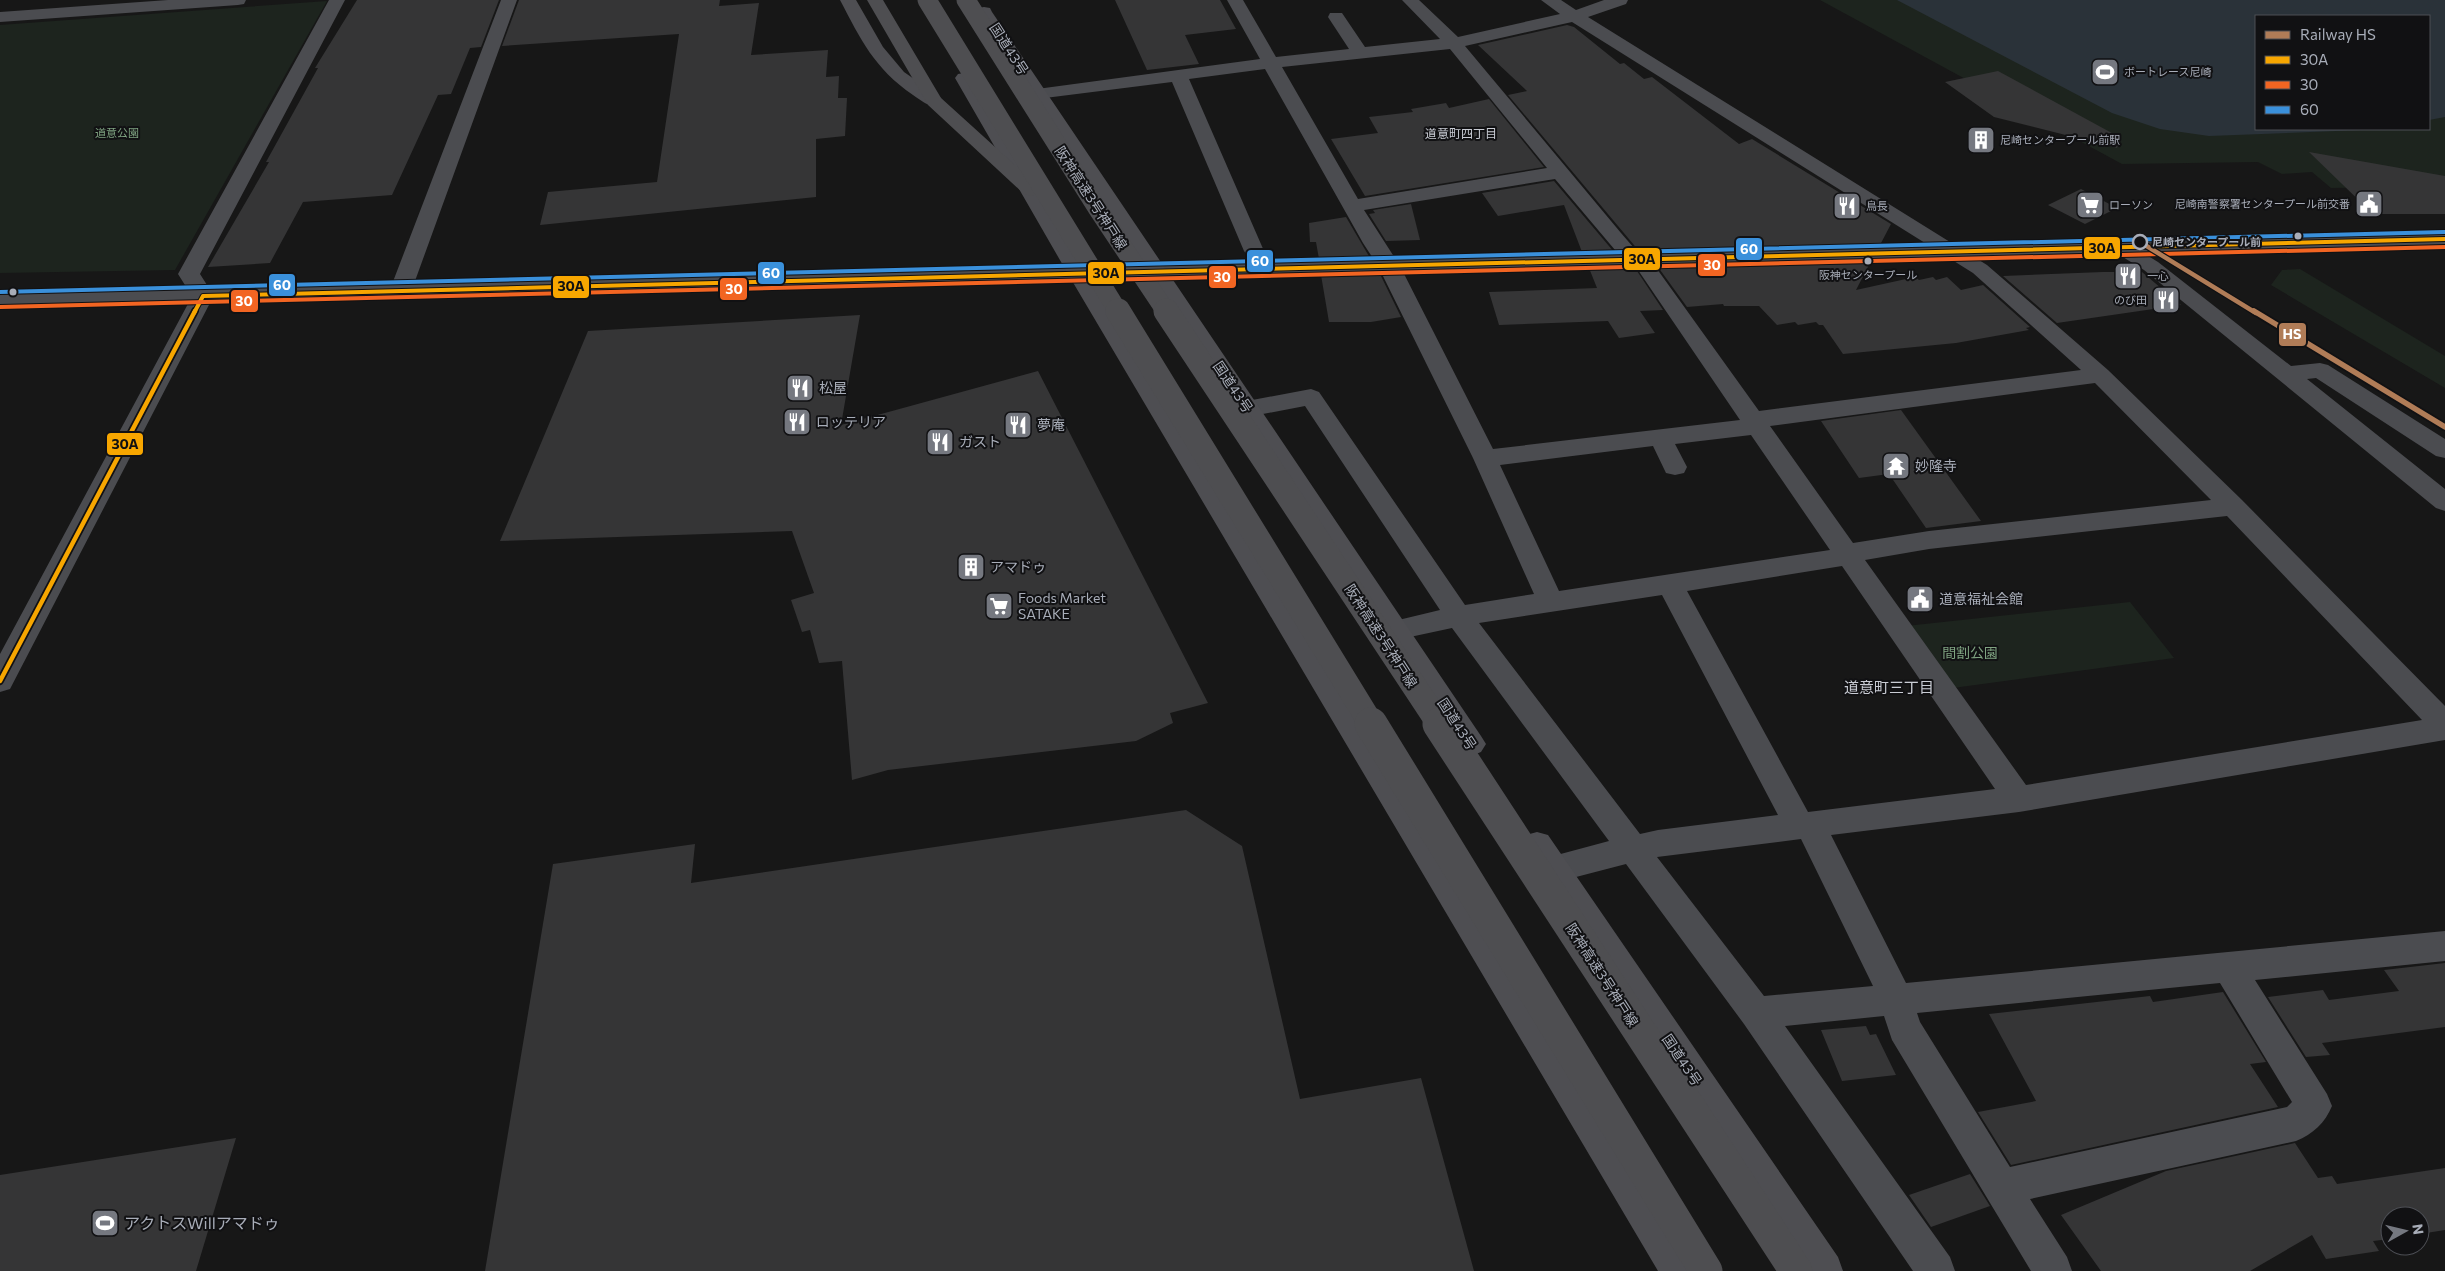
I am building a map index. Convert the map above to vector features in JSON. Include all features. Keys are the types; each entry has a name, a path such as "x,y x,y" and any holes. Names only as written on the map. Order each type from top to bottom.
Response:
{"highway":[{"path":"848,0 875,49 898,76 934,101 1031,190"},
{"path":"876,0 934,101"},
{"path":"918,0 1079,274 1680,1271"},
{"path":"927,0 1706,1271"},
{"name":"阪神高速3号神戸線","path":"966,0 1097,208 1330,557 1796,1271"},
{"name":"国道43号","path":"977,0 1037,94 1396,630 1553,869 1824,1271"}],"street":[{"path":"0,17 238,0"},
{"path":"203,296 189,274 337,0"},
{"path":"400,292 509,0"},
{"path":"1235,0 1373,243 1389,266 1485,458 1551,602"},
{"path":"1410,0 1454,43 1633,259 1645,266 2019,799"},
{"path":"1549,0 1980,269 2100,375 2233,506 2445,726"},
{"path":"1037,94 1270,63 1454,43 1574,16 1620,0"},
{"path":"1336,17 1360,53"},
{"path":"1178,75 1254,251"},
{"path":"1352,206 1560,172"},
{"path":"0,300 400,292 1079,274 1155,270 1954,253 2445,239"},
{"path":"2120,247 2152,266 2445,502"},
{"path":"0,681 203,296"},
{"path":"2288,374 2320,370 2445,450"},
{"path":"1485,458 1660,437 2100,375"},
{"path":"1247,409 1311,397 1458,616 1756,1013 1936,1271"},
{"path":"1660,437 1675,467"},
{"path":"1396,630 1458,616 1834,559 1846,555 1928,540 2233,506"},
{"path":"1670,584 1805,826 1896,999 1904,1028 2053,1271"},
{"path":"1553,869 1658,844 2019,799 2445,726"},
{"path":"1756,1013 2445,946"},
{"path":"2001,1187 2296,1123 2314,1106 2228,966"}],"green space":[{"name":"ボートレース尼崎","path":"1820,0 2445,0 2445,208 2397,187 2331,188 2312,172 2282,174 2258,162 2122,164"},
{"name":"道意公園","path":"327,1 175,270 0,273 0,25"},
{"path":"2300,269 2445,356 2445,388 2271,285 2282,270"},
{"name":"間割公園","path":"2130,602 2174,658 1953,688 1906,626"}],"shaded area":[{"path":"1897,0 2445,0 2445,117 2430,120 2430,15 2255,15 2255,130 2361,130 2209,136 2160,129 2112,113"}],"building":[{"path":"357,0 499,0 481,47 470,48 451,94 438,95 392,195 303,202 270,263 208,267 269,162 266,162 318,68 315,68"},
{"path":"519,0 720,0 719,6 759,3 751,55 828,50 826,77 839,76 838,98 847,98 845,136 816,139 816,197 540,225 548,192 657,182 679,34 502,46"},
{"path":"1115,0 1220,0 1236,29 1185,35 1199,64 1147,70"},
{"path":"1567,25 1574,27 1620,64 1624,63 1644,79 1652,77 1739,144 1752,139 1891,224 1880,245 1639,251 1508,95 1527,91 1478,45"},
{"path":"1998,71 2121,138 2117,148 1994,117 1945,82"},
{"path":"1489,99 1544,167 1365,196 1331,139 1378,133 1369,117 1413,112 1411,109 1446,103 1449,108"},
{"path":"2309,152 2445,176 2445,214 2373,214"},
{"path":"1554,181 1614,252 1582,252 1564,205 1498,216 1482,193"},
{"path":"2081,189 2117,208 2085,224 2048,205"},
{"path":"1411,204 1420,240 1386,241 1369,214 1375,213 1373,210"},
{"path":"1346,217 1370,258 1319,259 1316,242 1310,242 1309,223"},
{"path":"1871,261 1856,290 1915,277 1919,280 1933,277 1936,280 1947,277 1961,290 1983,285 2030,327 2026,328 2029,330 1956,343 1843,354 1823,325 1819,325 1816,322 1798,325 1795,322 1777,325 1759,306 1724,306 1723,304 1687,307 1658,267"},
{"path":"1630,267 1637,271 1663,310 1640,311 1655,333 1619,338 1608,321 1499,325 1489,292 1597,288 1589,268"},
{"path":"2142,272 2181,305 2057,323 2003,276"},
{"path":"1380,274 1401,317 1371,322 1329,322 1321,275"},
{"name":"アマドゥ","path":"860,315 841,425 1038,371 1208,703 1170,713 1173,723 1136,741 888,770 852,780 842,661 819,663 810,630 802,632 791,600 814,593 792,531 500,541 588,331"},
{"name":"妙隆寺","path":"1901,410 1981,521 1926,528 1889,474 1859,478 1821,421"},
{"path":"1186,810 1242,846 1300,1099 1421,1078 1474,1271 485,1271 553,864 695,844 691,883"},
{"path":"2445,963 2445,1027 2322,1043 2330,1055 2306,1057 2268,997 2323,990 2329,1000 2399,991 2384,970"},
{"path":"2223,992 2266,1062 2250,1064 2278,1107 2011,1165 1978,1112 2036,1101 1989,1014 2150,996 2153,1002"},
{"path":"1866,1026 1870,1035 1876,1034 1896,1075 1842,1081 1821,1030"},
{"name":"アクトスWillアマドゥ","path":"236,1138 196,1271 0,1271 0,1175"},
{"path":"2295,1143 2318,1178 2332,1176 2337,1184 2445,1168 2445,1230 2430,1232 2430,1206 2380,1206 2380,1240 2373,1241 2379,1251 2326,1259 2312,1235 2250,1271 2101,1271 2061,1215 2166,1171"},
{"path":"1970,1174 1990,1206 1931,1227 1909,1195"}],"rail line":[{"name":"HS","path":"2140,242 2445,427"}],"transit line":[{"name":"60","path":"0,292 2445,232"},
{"name":"30A","path":"0,681 203,296 2445,239"},
{"name":"30","path":"0,307 2445,247"}],"place":[{"name":"ボートレース尼崎","path":"2105,72"},
{"name":"尼崎センタープール前駅","path":"1981,140"},
{"name":"尼崎南警察署センタープール前交番","path":"2369,204"},
{"name":"ローソン","path":"2090,205"},
{"name":"鳥長","path":"1847,206"},
{"name":"尼崎センタープール前","path":"2140,242"},
{"name":"阪神センタープール","path":"1868,261"},
{"name":"一心","path":"2128,276"},
{"name":"のび田","path":"2166,300"},
{"name":"松屋","path":"800,388"},
{"name":"ロッテリア","path":"797,422"},
{"name":"夢庵","path":"1018,425"},
{"name":"ガスト","path":"940,442"},
{"name":"妙隆寺","path":"1896,466"},
{"name":"アマドゥ","path":"971,567"},
{"name":"道意福祉会館","path":"1920,599"},
{"name":"Foods Market SATAKE","path":"999,606"},
{"name":"アクトスWillアマドゥ","path":"105,1223"}],"district":[{"name":"道意町四丁目","path":"1461,134"},
{"name":"道意町三丁目","path":"1889,688"}]}
